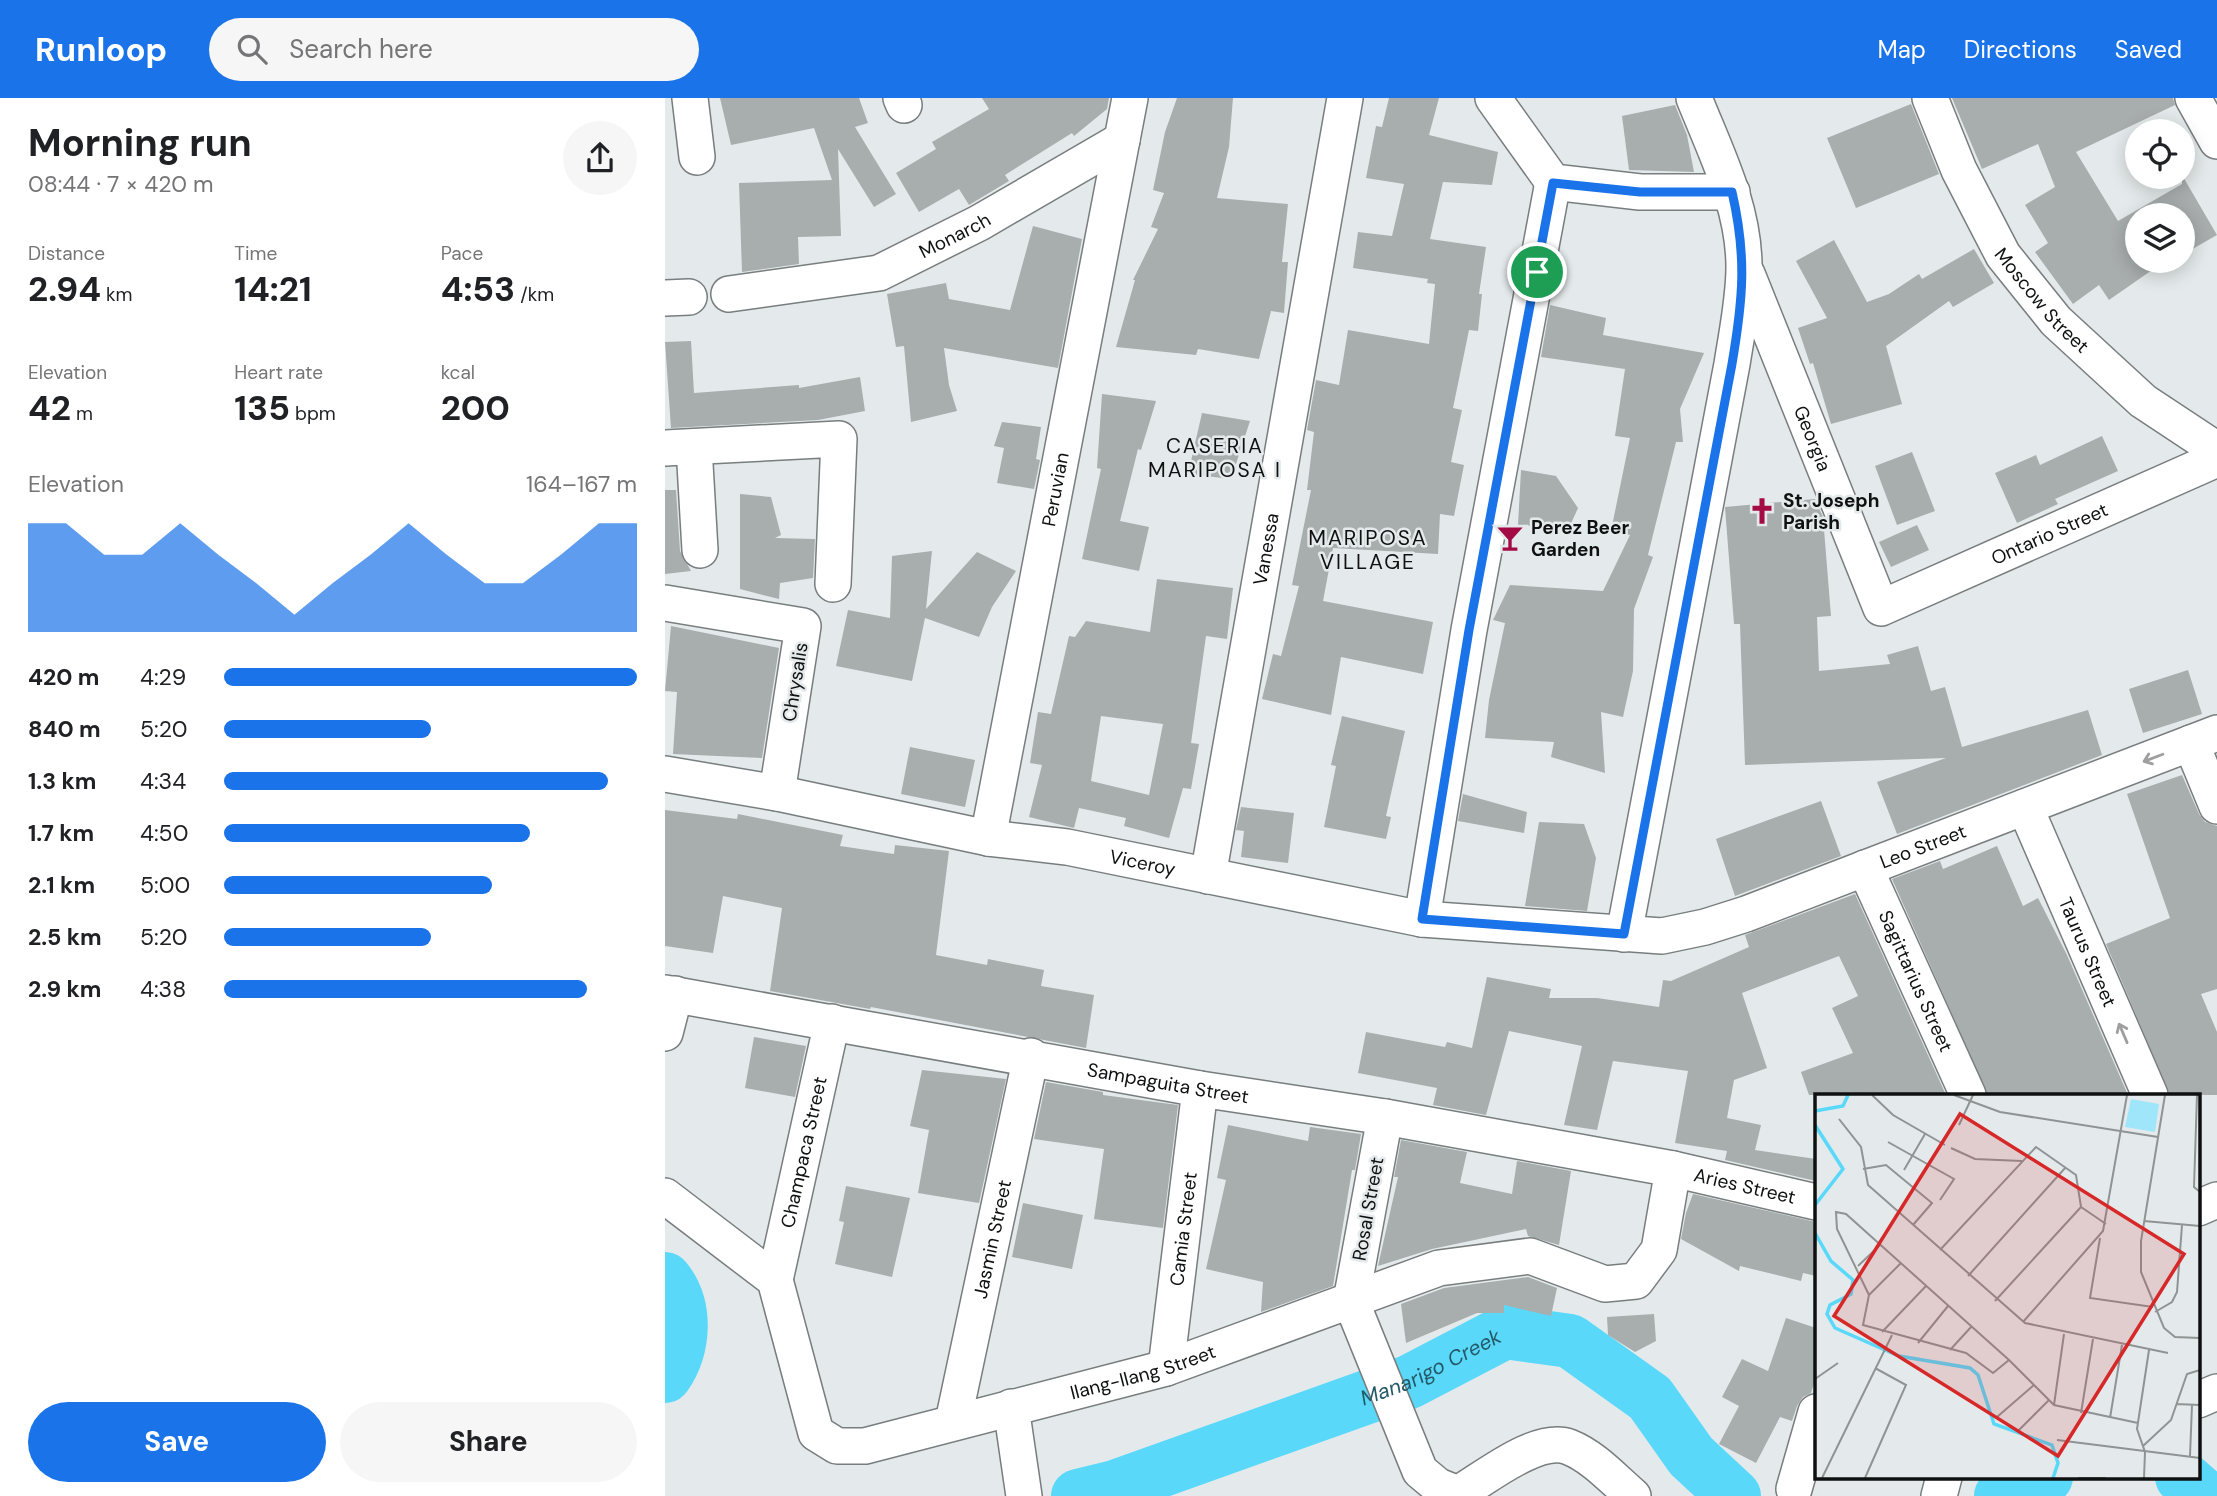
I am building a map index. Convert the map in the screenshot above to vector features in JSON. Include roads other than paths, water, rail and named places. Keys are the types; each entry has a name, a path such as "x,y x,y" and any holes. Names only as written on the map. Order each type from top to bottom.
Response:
{"street":[{"path":"690,98 697,157"},
{"path":"1122,139 1130,98"},
{"name":"Vanessa","path":"1208,876 1345,98"},
{"path":"1422,919 1469,630 1553,183 1493,98"},
{"path":"1624,934 1732,364 1744,268 1741,232 1732,192 1694,98"},
{"name":"Moscow Street","path":"1930,98 1959,170 2003,255 2056,321 2143,401 2217,450"},
{"path":"2193,98 2217,141"},
{"name":"Monarch","path":"729,294 879,273 979,223 1122,139"},
{"name":"Peruvian","path":"988,838 1122,139"},
{"path":"1553,183 1640,192 1732,192"},
{"name":"Georgia","path":"1744,268 1881,608"},
{"path":"700,550 680,447 839,439 833,584"},
{"name":"Ontario Street","path":"1881,608 2217,459"},
{"name":"Chrysalis","path":"665,603 803,626 777,793"},
{"path":"2204,738 2217,806"},
{"name":"Leo Street","path":"1624,934 1662,936 1705,927 2204,738"},
{"name":"Viceroy","path":"665,774 777,793 988,838 1067,847 1422,919 1624,934"},
{"name":"Taurus Street","path":"2025,807 2150,1094"},
{"name":"Sagittarius Street","path":"1865,868 1968,1094"},
{"path":"665,1033 670,993"},
{"name":"Sampaguita Street","path":"670,993 1673,1169"},
{"name":"Champaca Street","path":"775,1280 832,1022"},
{"name":"Jasmin Street","path":"953,1422 1031,1056"},
{"name":"Camia Street","path":"1166,1368 1200,1088"},
{"name":"Rosal Street","path":"1351,1301 1385,1117"},
{"name":"Ilang-Ilang Street","path":"775,1280 816,1433 837,1446 865,1446 1166,1368 1439,1268 1530,1256 1605,1283 1636,1281 1659,1250 1673,1169"},
{"name":"Aries Street","path":"1673,1169 1815,1202"},
{"path":"665,1196 775,1280"},
{"path":"2199,1207 2217,1200"},
{"path":"1351,1301 1420,1471 1437,1486 1458,1494 1533,1447 1567,1446 1595,1462 1633,1496"},
{"path":"2199,1400 2217,1392"},
{"path":"1011,1407 1023,1488"},
{"path":"1794,1489 1815,1416"},
{"path":"1939,1496 1944,1478"}],"waterway":[{"name":"Manarigo Creek","path":"665,1279 677,1301 681,1327 677,1352 665,1376"},
{"name":"Manarigo Creek","path":"1078,1496 1115,1487 1409,1382 1505,1332 1570,1341 1650,1398 1691,1456 1734,1496"},
{"name":"Manarigo Creek","path":"2001,1496 2044,1478"},
{"name":"Manarigo Creek","path":"2183,1478 2204,1496"}],"place":[{"name":"St. Joseph Parish","path":"1762,511"},
{"name":"Perez Beer Garden","path":"1510,538"}],"district":[{"name":"CASERIA MARIPOSA I","path":"1215,458"},
{"name":"MARIPOSA VILLAGE","path":"1368,550"}]}
